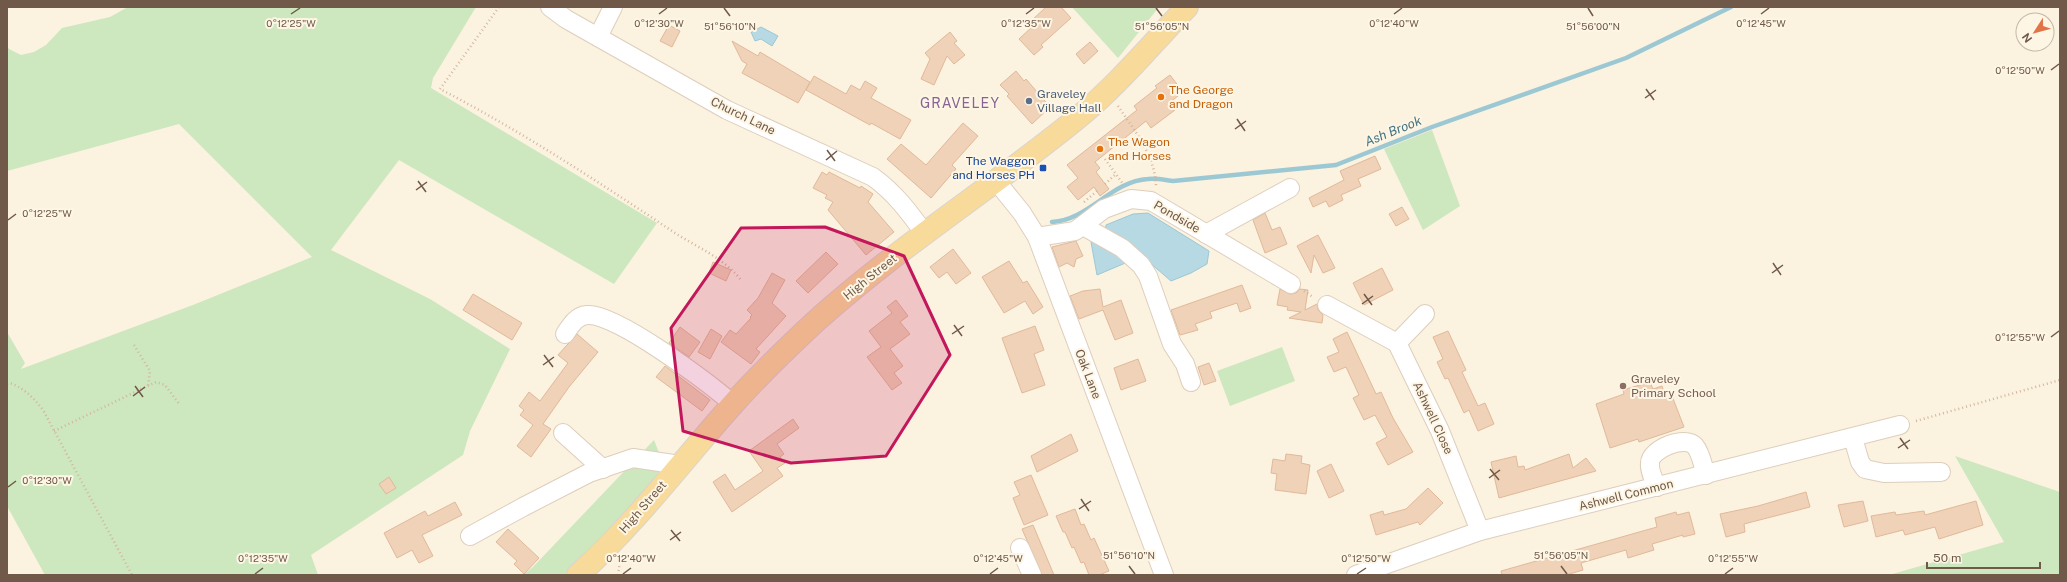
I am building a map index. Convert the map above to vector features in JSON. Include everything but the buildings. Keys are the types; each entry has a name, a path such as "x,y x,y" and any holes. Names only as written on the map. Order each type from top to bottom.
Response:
{"main road":[{"name":"High Street","path":"578,575 623,530 732,404 816,322 865,279 997,182 1077,119 1109,90 1187,7"}],"street":[{"name":"Church Lane","path":"550,7 566,19 727,110 873,178 889,188 925,234"},
{"path":"598,37 613,7"},
{"name":"Oak Lane","path":"997,182 1028,220 1037,237 1164,575"},
{"path":"1206,234 1290,188"},
{"name":"Pondside","path":"1037,237 1075,231 1104,209 1136,199 1151,201 1247,260 1291,284"},
{"path":"1083,226 1122,248 1141,265 1148,276 1172,344 1185,364 1191,382"},
{"path":"1327,305 1397,343 1425,314"},
{"path":"565,334 577,318 588,314 614,322 715,388 732,404"},
{"name":"Ashwell Close","path":"1397,343 1440,431 1480,531"},
{"name":"Ashwell Common","path":"1356,575 1480,531 1900,425"},
{"path":"563,433 603,469"},
{"path":"1853,438 1860,462 1865,469 1884,473 1941,472"},
{"path":"1656,487 1650,464 1652,456 1659,449 1682,441 1692,443 1698,449 1706,475"},
{"path":"470,536 523,507 589,474 633,458 680,465"},
{"path":"1020,548 1032,575"}],"path":[{"path":"499,7 440,89 510,128 608,188 690,243 723,261 732,268 741,280"},
{"path":"1109,90 1147,152 1156,174 1156,189"},
{"path":"1105,159 1122,182"},
{"path":"1105,184 1116,174"},
{"path":"1291,284 1327,305"},
{"path":"134,345 150,371 148,386"},
{"path":"1900,425 2060,380"},
{"path":"54,431 156,382 165,385 180,405"},
{"path":"7,384 10,383 22,388 32,395 54,431 132,575"}],"highlighted area":[{"path":"825,227 904,256 950,355 886,456 791,463 683,431 671,328 741,228"}],"green space":[{"path":"128,7 476,7 433,78 431,88 657,223 614,284 399,160 331,250 430,299 510,349 470,431 463,455 311,555 318,575 45,575 7,506 7,332 25,363 21,369 193,305 312,257 179,124 7,171 7,46 9,49 21,55 34,52 46,45 62,28 110,17"},
{"path":"1072,7 1159,7 1118,58"},
{"path":"1432,130 1460,206 1423,230 1384,149"},
{"path":"1282,347 1295,381 1230,406 1217,371"},
{"path":"654,440 665,468 571,575 523,575 533,567"},
{"path":"1955,456 2060,492 2060,575 1889,575 2004,542"}],"water":[{"path":"761,27 778,36 772,46 761,39 755,41 751,32"},
{"path":"1148,213 1209,251 1207,264 1191,273 1171,281 1142,256 1097,275 1091,242 1105,236 1106,225 1133,214"}],"waterway":[{"name":"Ash Brook","path":"1052,222 1065,220 1077,215 1111,193 1135,181 1151,179 1173,181 1336,165 1432,127 1626,58 1731,7"}],"place":[{"name":"The George and Dragon","path":"1161,97"},
{"name":"Graveley Village Hall","path":"1029,101"},
{"name":"The Wagon and Horses","path":"1100,149"},
{"name":"The Waggon and Horses PH","path":"1043,168"},
{"name":"Graveley Primary School","path":"1623,386"}],"district":[{"name":"GRAVELEY","path":"960,103"}]}
